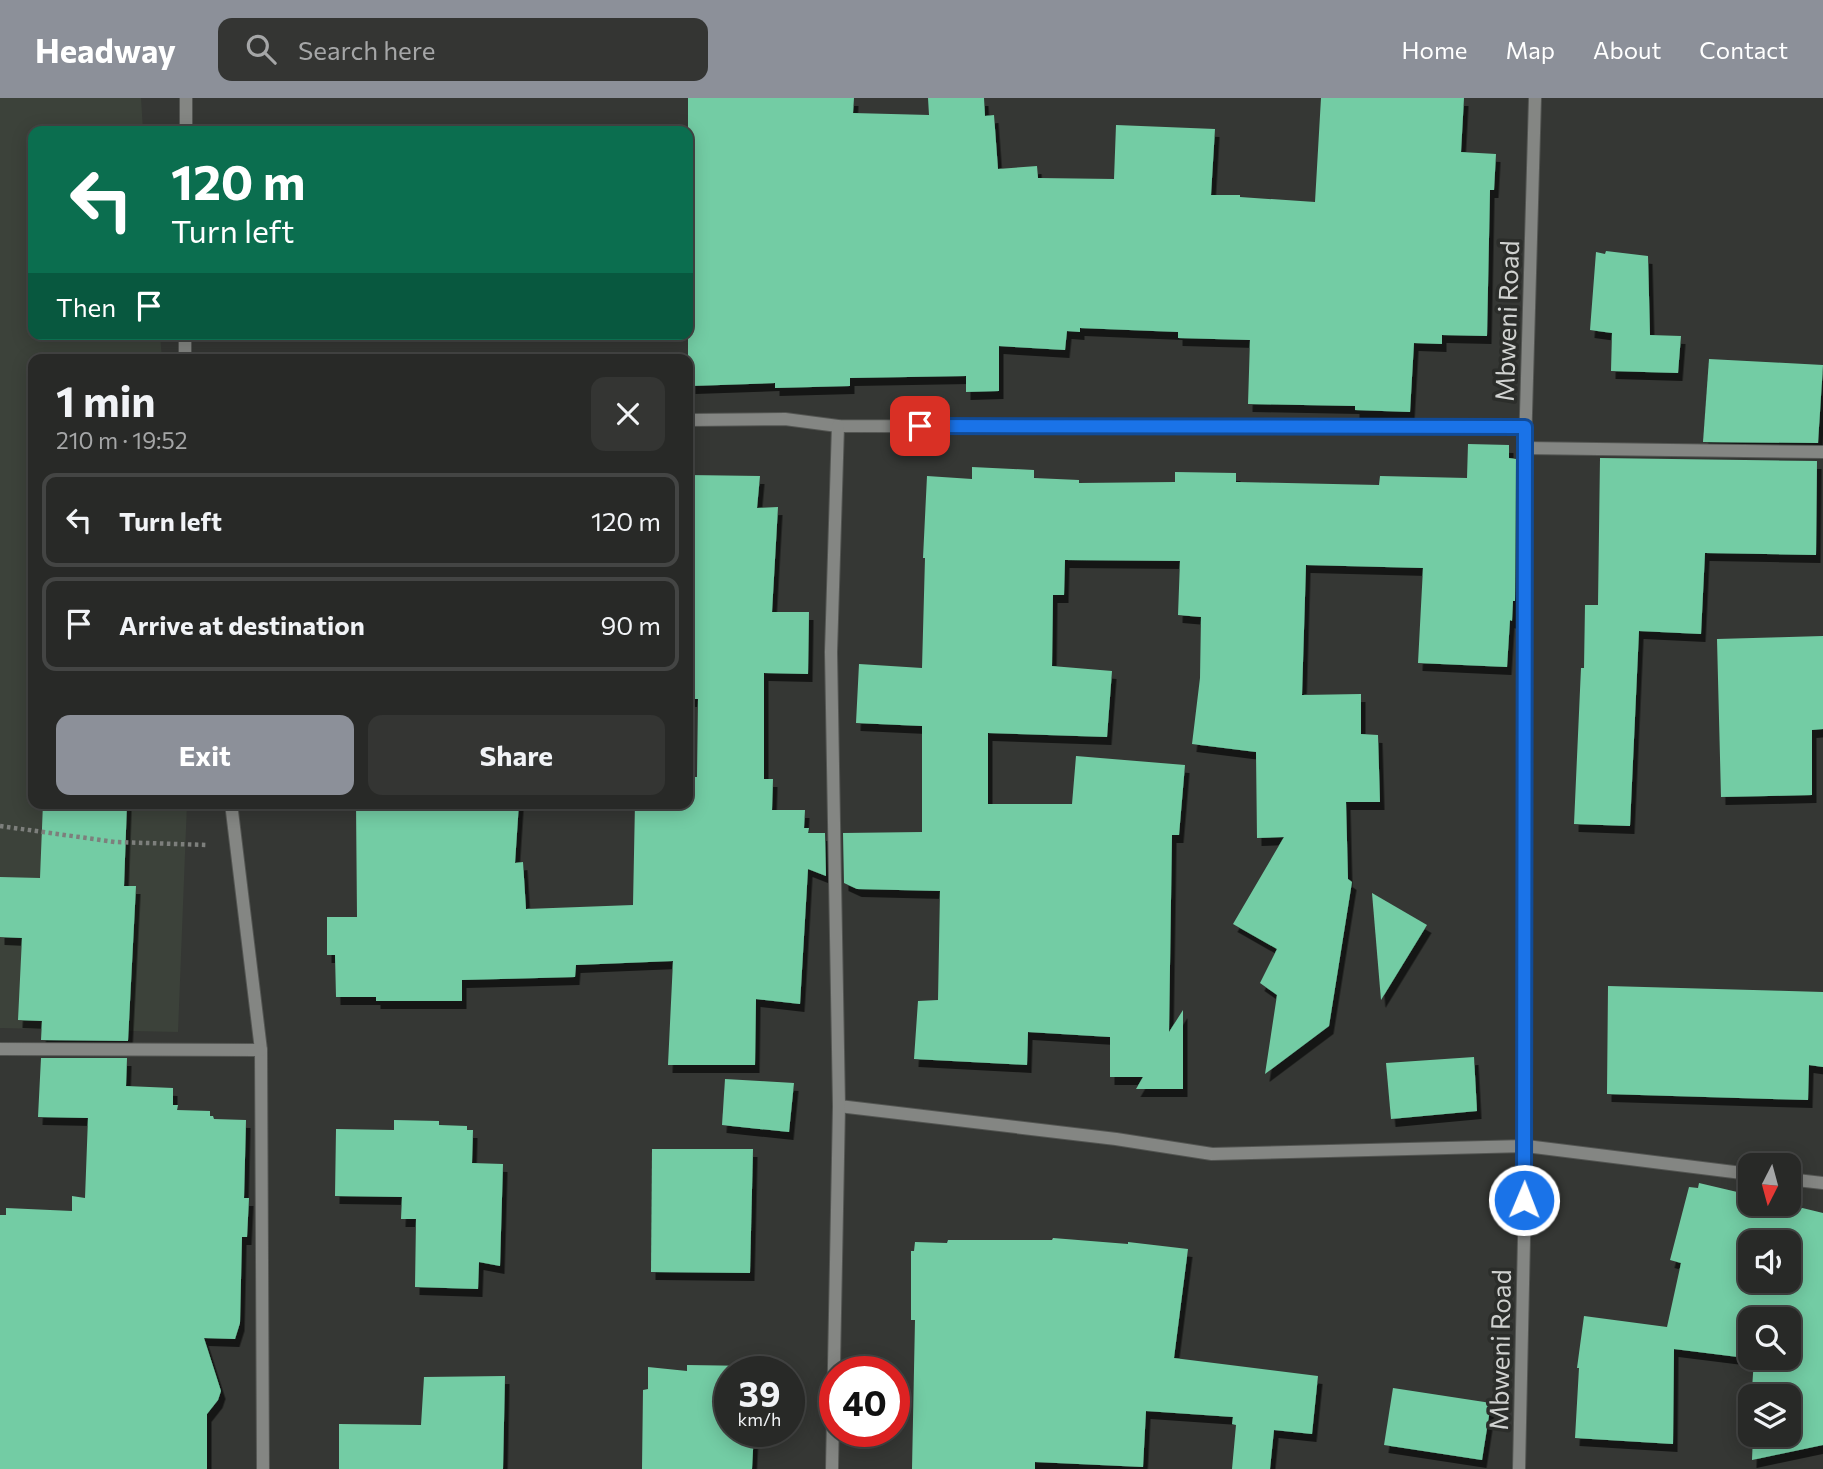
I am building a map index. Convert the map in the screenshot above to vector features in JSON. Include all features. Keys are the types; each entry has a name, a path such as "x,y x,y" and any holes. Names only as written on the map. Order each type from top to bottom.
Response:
{"street":[{"path":"186,98 186,126"},
{"name":"Mbweni Road","path":"1519,1469 1525,1146 1525,427 1535,98"},
{"path":"693,420 785,419 838,426 1525,427"},
{"path":"832,1469 839,1106 831,652 838,426"},
{"path":"1525,448 1823,452"},
{"path":"232,809 261,1050 263,1469"},
{"path":"0,1049 261,1050"},
{"path":"839,1106 1116,1139 1212,1154 1525,1146 1738,1173"},
{"path":"1801,1180 1823,1183"}],"path":[{"path":"0,826 115,842 236,846"}],"shaded area":[{"path":"0,98 141,98 143,126 28,126 28,340 160,340 162,354 28,354 28,809 187,809 178,1032 0,1028"}],"building":[{"path":"688,98 854,98 853,113 929,115 928,98 984,98 985,116 994,115 998,169 1037,166 1038,178 1114,179 1116,125 1215,129 1211,195 1315,202 1321,98 1464,98 1461,152 1496,154 1494,190 1490,190 1487,336 1442,335 1442,344 1414,343 1410,412 1355,410 1355,406 1248,404 1250,340 1178,338 1178,332 1080,328 1080,332 1067,331 1065,350 999,346 999,391 966,392 966,376 850,378 850,386 775,388 775,383 693,386 693,354 688,354 688,340 693,340 695,155 693,126 688,126"},
{"path":"1606,251 1648,256 1650,335 1681,336 1678,373 1611,371 1612,333 1590,330 1596,252 1605,254"},
{"path":"1709,359 1823,365 1818,443 1703,442"},
{"path":"1468,444 1509,445 1509,458 1516,459 1515,601 1512,621 1510,620 1507,667 1418,663 1423,568 1306,565 1302,695 1361,694 1361,734 1378,735 1380,802 1346,802 1348,879 1352,882 1329,1026 1265,1074 1277,995 1260,983 1277,949 1233,924 1284,837 1257,838 1256,752 1192,744 1200,678 1201,617 1178,615 1180,561 1065,560 1064,595 1053,595 1052,666 1112,671 1107,737 988,733 988,804 1072,804 1076,756 1185,765 1179,835 1172,835 1169,1032 1183,1010 1183,1089 1136,1089 1143,1077 1110,1077 1110,1037 1028,1032 1027,1065 914,1059 918,1001 938,1000 940,891 857,889 844,883 843,833 922,832 922,726 856,723 859,664 922,668 927,476 972,479 972,467 1034,470 1034,478 1079,480 1079,483 1175,482 1175,472 1236,473 1236,482 1379,485 1380,476 1467,478"},
{"path":"1600,458 1817,461 1816,555 1705,553 1701,634 1639,631 1630,826 1574,824 1581,668 1584,668 1585,605 1598,605"},
{"path":"693,475 760,476 757,508 778,507 772,612 809,612 808,674 764,673 764,779 773,779 772,810 805,810 804,828 809,828 808,833 825,833 826,876 808,869 800,1004 756,999 755,1065 668,1065 673,961 576,965 575,977 462,980 462,1001 376,1001 376,997 336,997 335,955 327,955 327,917 357,917 356,809 519,809 515,863 523,862 526,909 633,905 635,809 693,809 693,777 697,777 698,699 693,699"},
{"path":"1823,636 1823,729 1812,730 1812,795 1721,797 1717,639"},
{"path":"43,809 127,809 124,886 136,886 128,1041 41,1040 42,1021 18,1020 22,938 0,937 0,877 40,878"},
{"path":"1372,893 1427,925 1381,1000"},
{"path":"1608,986 1823,992 1823,1067 1809,1065 1808,1100 1607,1094"},
{"path":"1474,1057 1477,1111 1391,1119 1386,1063"},
{"path":"41,1058 127,1058 126,1086 173,1088 173,1105 178,1105 177,1110 210,1111 210,1116 214,1119 246,1120 244,1198 249,1198 247,1237 242,1237 240,1323 235,1339 204,1338 221,1391 218,1400 207,1414 207,1469 0,1469 0,1215 6,1215 6,1208 72,1211 72,1196 85,1198 88,1118 38,1117"},
{"path":"725,1079 794,1083 789,1132 722,1125"},
{"path":"394,1120 439,1121 439,1125 467,1126 467,1130 473,1130 472,1163 503,1164 500,1266 479,1262 478,1289 415,1287 416,1219 401,1219 402,1197 335,1196 336,1129 394,1130"},
{"path":"652,1149 753,1149 750,1273 651,1272"},
{"path":"1699,1183 1738,1192 1738,1216 1801,1216 1801,1208 1823,1213 1823,1445 1752,1460 1753,1447 1801,1447 1801,1384 1752,1384 1753,1370 1801,1370 1801,1307 1738,1307 1738,1357 1674,1349 1673,1444 1575,1438 1577,1368 1584,1316 1667,1327 1681,1263 1670,1260 1689,1187 1698,1188"},
{"path":"1053,1238 1128,1242 1188,1249 1174,1358 1318,1376 1312,1434 1274,1430 1270,1469 1232,1469 1236,1425 1232,1424 1233,1417 1146,1411 1143,1467 1035,1462 1035,1469 912,1469 915,1320 911,1320 911,1251 914,1251 915,1242"},
{"path":"687,1365 714,1365 714,1447 753,1447 752,1469 642,1469 643,1390 648,1389 648,1367 687,1371"},
{"path":"505,1376 503,1469 339,1469 339,1424 421,1425 424,1377"},
{"path":"1393,1388 1491,1403 1482,1460 1384,1445"}],"route":[{"path":"920,426 1525,427 1524,1200"}]}
